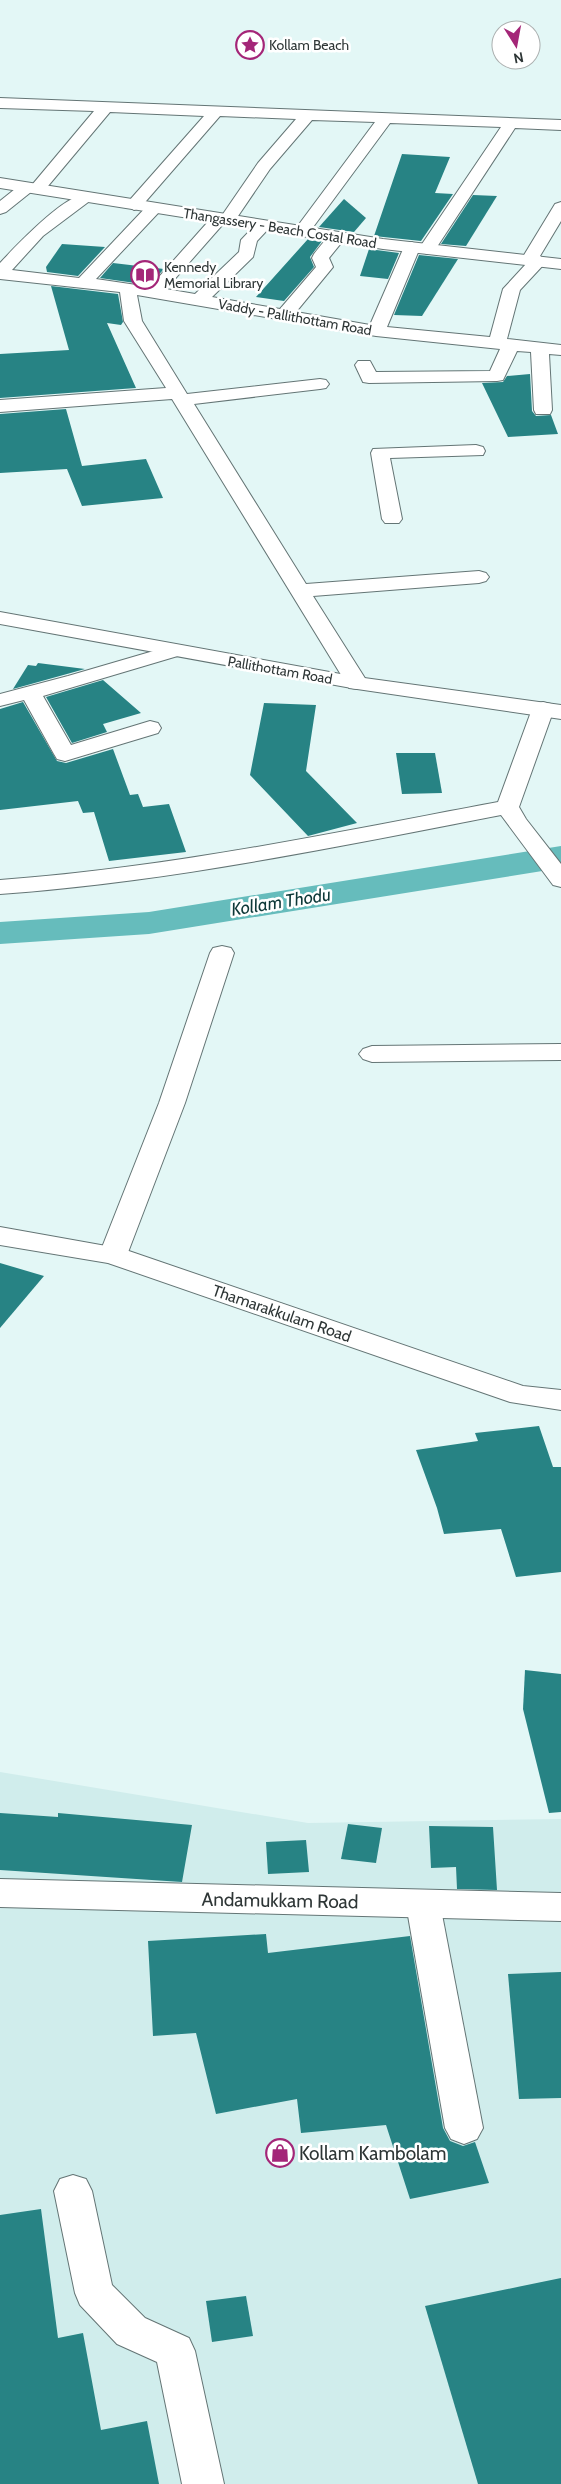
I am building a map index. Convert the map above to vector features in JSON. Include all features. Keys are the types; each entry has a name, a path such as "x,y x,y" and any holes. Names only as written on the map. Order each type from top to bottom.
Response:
{"street":[{"path":"0,103 561,125"},
{"path":"0,209 32,188 106,107"},
{"path":"134,205 216,111"},
{"path":"154,292 224,219 264,166 309,114"},
{"path":"302,231 387,117"},
{"path":"376,331 420,248 511,123"},
{"name":"Thangassery - Beach Costal Road","path":"0,183 338,237 561,264"},
{"path":"0,274 37,233 85,197"},
{"path":"364,365 369,378 497,376 504,345 512,289 534,261 561,207"},
{"path":"83,283 154,208"},
{"path":"199,300 247,252 249,240 264,225"},
{"path":"284,315 325,268 320,258 338,237"},
{"name":"Vaddy - Pallithottam Road","path":"0,274 128,288 376,331 561,350"},
{"path":"128,288 129,306 133,321 357,683"},
{"path":"540,348 542,410"},
{"path":"0,406 180,397 320,384"},
{"path":"392,519 380,453 476,451"},
{"path":"300,591 479,576"},
{"name":"Pallithottam Road","path":"0,618 174,652 357,683 552,711"},
{"path":"0,700 174,652"},
{"path":"31,693 65,754 150,728"},
{"path":"512,814 552,711"},
{"path":"512,814 561,880"},
{"path":"0,887 81,881 512,814"},
{"path":"113,1255 172,1103 222,953"},
{"path":"372,1054 561,1052"},
{"name":"Thamarakkulam Road","path":"0,1236 113,1255 520,1395 561,1400"},
{"name":"Andamukkam Road","path":"0,1893 561,1907"},
{"path":"423,1904 464,2128"},
{"path":"73,2191 94,2293 131,2331 175,2351 203,2484"}],"shaded area":[{"name":"Kollam Kambolam","path":"0,1772 308,1823 561,1819 561,2484 0,2484"}],"building":[{"path":"402,154 450,157 435,193 453,194 421,241 374,236"},
{"path":"473,195 497,196 466,246 441,244"},
{"path":"344,199 366,218 354,232 319,227"},
{"path":"308,239 322,241 310,257 314,267 284,301 256,297"},
{"path":"62,244 105,247 78,276 47,272 46,267"},
{"path":"369,249 399,253 388,279 360,276"},
{"path":"419,255 458,259 422,316 394,315"},
{"path":"113,263 164,269 149,285 100,278"},
{"path":"51,286 118,294 123,322 121,325 107,323 136,388 0,398 0,354 69,350"},
{"path":"530,374 532,411 536,416 551,415 558,434 508,437 482,383 503,382 507,376"},
{"path":"66,409 82,466 146,459 163,498 82,506 67,469 0,473 0,414"},
{"path":"38,663 85,669 13,689 28,665 36,666"},
{"path":"103,680 141,713 103,724 107,732 72,743 46,697"},
{"path":"23,702 57,761 66,763 113,749 130,795 138,794 143,807 169,804 186,852 109,861 94,812 83,813 78,801 0,810 0,709"},
{"path":"264,703 316,705 306,771 357,823 308,836 250,775"},
{"path":"396,753 435,753 442,793 402,794"},
{"path":"0,1263 44,1276 0,1328"},
{"path":"539,1426 553,1467 561,1467 561,1572 516,1577 501,1529 444,1534 437,1508 416,1450 478,1441 475,1433"},
{"path":"525,1670 561,1674 561,1812 549,1813 523,1709"},
{"path":"0,1813 58,1817 58,1813 192,1825 182,1882 0,1870"},
{"path":"348,1824 382,1828 376,1863 341,1859"},
{"path":"429,1826 493,1827 497,1890 457,1889 456,1867 431,1868"},
{"path":"306,1840 309,1872 268,1874 266,1842"},
{"path":"266,1934 268,1953 410,1936 443,2128 450,2141 463,2146 475,2142 489,2183 410,2199 386,2125 301,2133 297,2099 216,2114 196,2033 153,2036 148,1941"},
{"path":"561,1972 561,2098 519,2099 508,1974"},
{"path":"41,2209 58,2338 83,2333 101,2430 147,2421 159,2484 0,2484 0,2215"},
{"path":"561,2278 561,2484 478,2484 425,2306"},
{"path":"246,2296 253,2336 212,2342 206,2301"}],"waterway":[{"name":"Kollam Thodu","path":"0,933 149,923 561,857"}],"place":[{"name":"Kollam Beach","path":"250,45"},
{"name":"Kennedy Memorial Library","path":"145,275"},
{"name":"Kollam Kambolam","path":"280,2153"}]}
